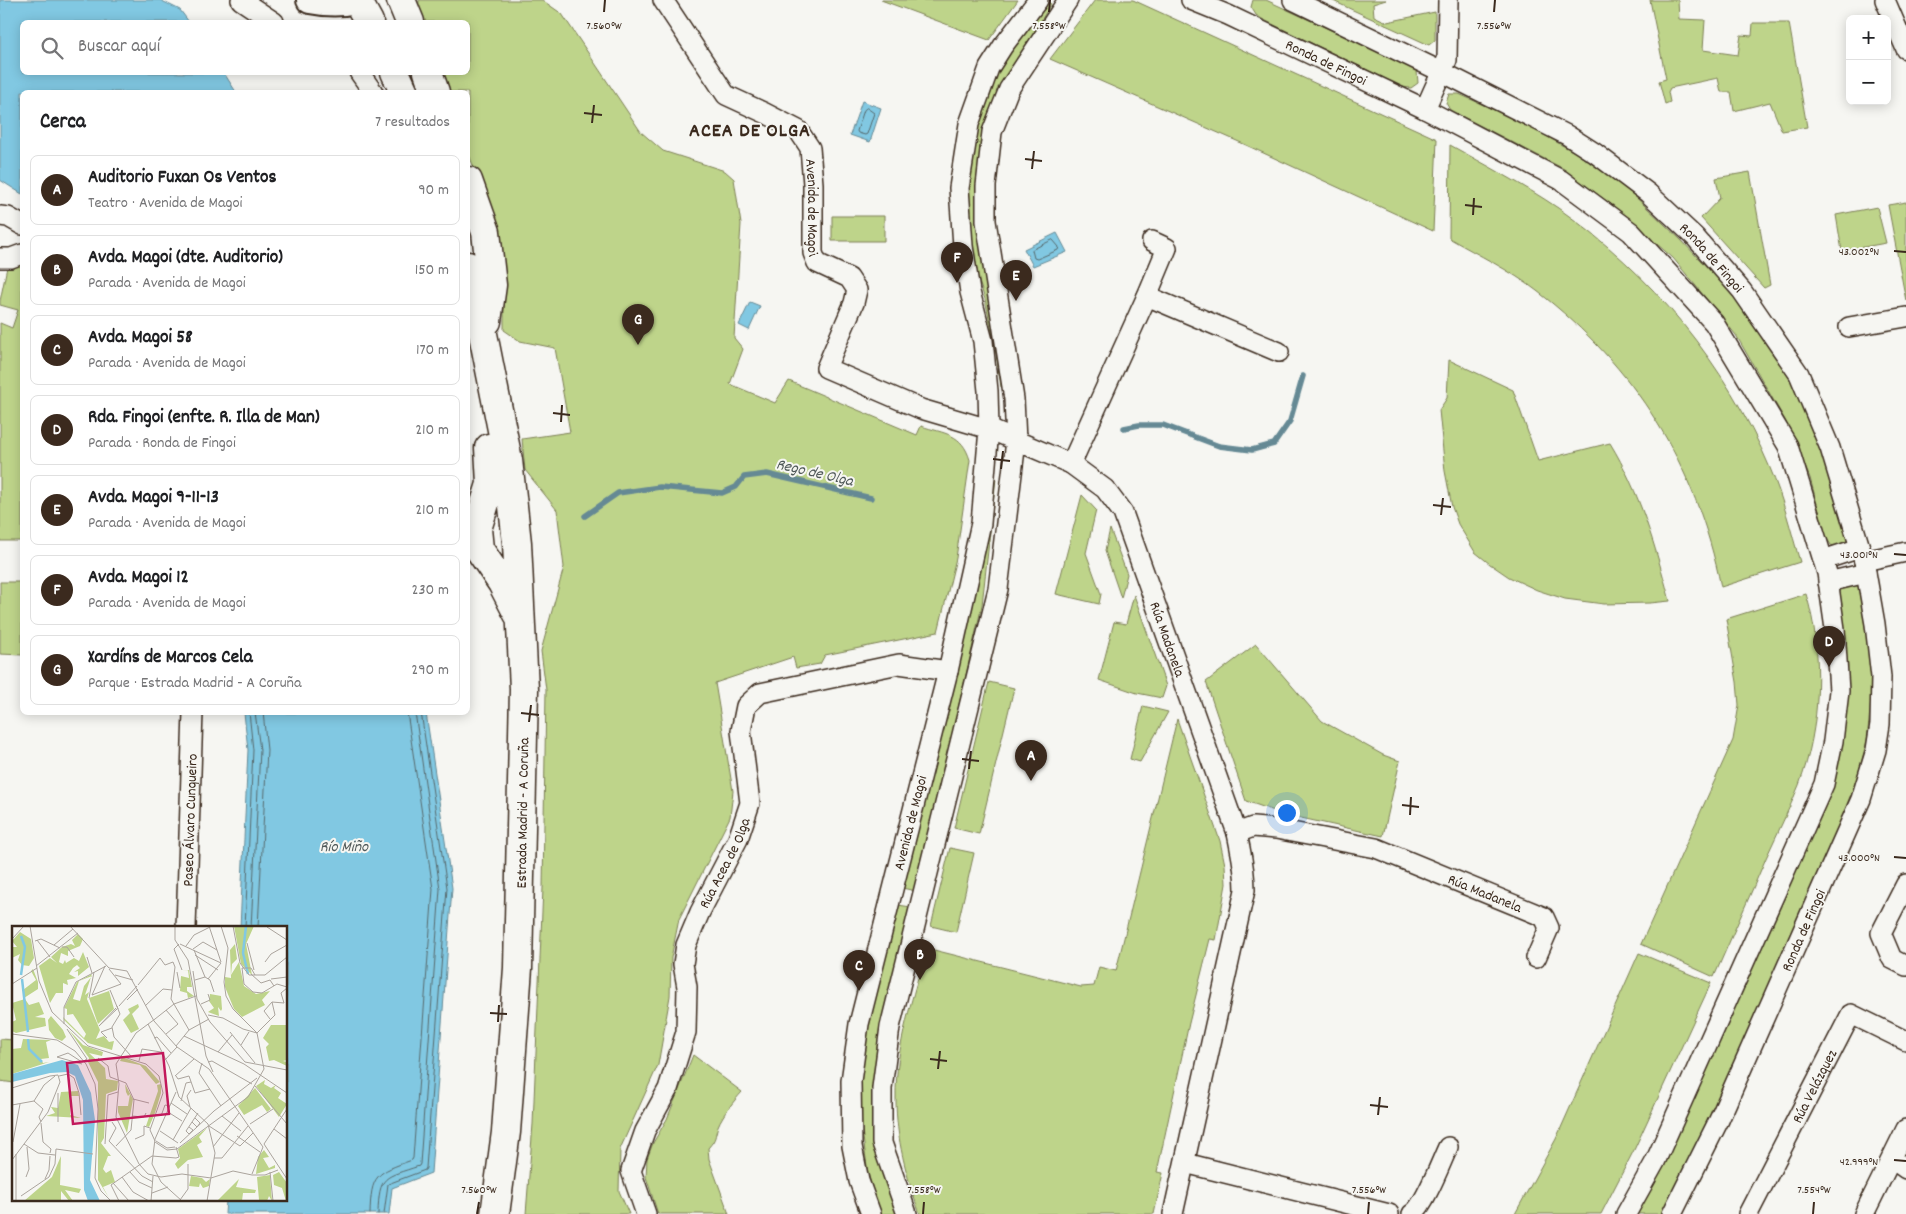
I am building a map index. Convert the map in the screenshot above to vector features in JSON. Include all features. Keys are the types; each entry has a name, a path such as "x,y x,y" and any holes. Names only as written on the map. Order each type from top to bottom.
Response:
{"highway":[{"path":"356,0 368,20"},
{"path":"402,0 409,20"},
{"path":"396,75 403,90"},
{"path":"429,75 435,90"},
{"path":"470,186 486,232 492,285 485,340"},
{"name":"Estrada Madrid - A Coruña","path":"470,275 485,340 494,397 508,460 517,543 524,693 518,968 506,1132 495,1214"},
{"path":"494,397 488,431 491,484 477,530 479,549 502,583 521,620"},
{"path":"510,1214 521,1128 524,1058 525,1018 520,895"},
{"path":"480,1214 513,1040"}],"street":[{"path":"241,0 271,20"},
{"path":"319,1 345,3 356,0"},
{"name":"Avenida de Magoi","path":"663,0 726,95 765,112 798,130 810,148 813,184 813,253 818,263 849,278 856,290 854,303 826,368 921,409 988,429 1016,442"},
{"name":"Avenida de Magoi","path":"871,1214 859,1181 852,1146 851,1081 859,1024 948,671 981,523 988,429 988,391 983,341 970,292 963,246 959,188 969,124 989,68 1003,46 1038,0"},
{"name":"Avenida de Magoi","path":"907,1214 882,1143 882,1088 890,1027 998,589 1016,442 1014,399 986,221 986,186 992,132 1008,89 1068,0"},
{"name":"Ronda de Fingoi","path":"1191,0 1232,8 1482,138 1561,180 1631,232 1714,323 1788,446 1823,560 1835,629 1839,691 1833,740 1824,784 1655,1162 1626,1214"},
{"name":"Ronda de Fingoi","path":"1293,0 1567,135 1595,153 1648,194 1695,237 1742,291 1799,374 1830,448 1864,560 1875,624 1881,677 1880,724 1873,759 1861,799 1719,1120 1672,1214"},
{"path":"1424,109 1447,60 1448,0"},
{"path":"1885,0 1906,49"},
{"path":"361,75 372,90"},
{"path":"0,216 8,217 20,224"},
{"path":"1071,464 1167,248 1152,241"},
{"path":"0,258 11,258 20,255"},
{"path":"1147,296 1279,352"},
{"path":"1849,327 1906,317"},
{"name":"Rúa Madanela","path":"1016,442 1071,464 1105,489 1123,512 1237,832 1244,858 1245,890 1173,1214"},
{"path":"1823,560 1864,560 1906,552"},
{"path":"1828,582 1864,560"},
{"name":"Rúa Acea de Olga","path":"646,1214 631,1171 645,1132 668,1089 686,1032 687,987 683,964 686,945 700,912 738,839 750,803 741,731 746,706 760,693 899,664 948,671"},
{"name":"Paseo Álvaro Cunqueiro","path":"186,926 193,715"},
{"name":"Rúa Madanela","path":"1237,832 1253,827 1276,829 1376,848 1508,901 1544,917 1549,928 1536,958"},
{"path":"1906,884 1882,933 1892,959 1906,966"},
{"name":"Rúa Velázquez","path":"1748,1214 1851,1014 1906,1041"},
{"path":"1864,1214 1899,1164 1906,1129"},
{"path":"1412,1214 1417,1211 1423,1201 1448,1147"},
{"path":"1185,1163 1389,1214"}],"green space":[{"path":"419,0 542,0 562,14 641,132 663,151 725,171 734,179 741,224 734,338 743,349 730,384 775,403 789,381 917,435 921,426 952,436 962,444 970,460 956,558 938,632 825,655 820,664 796,668 793,657 715,683 733,791 730,817 679,919 671,958 670,996 658,1065 620,1149 619,1191 629,1214 526,1214 533,1124 543,888 546,690 541,651 564,567 557,510 525,470 522,439 570,432 555,348 520,341 504,330 504,288 480,184 470,157 470,90 444,90 438,75 470,75 470,20 418,20"},
{"path":"881,0 1018,0 989,40"},
{"path":"1046,0 1051,4 1009,74 982,150 1005,387 1001,387 985,299 975,270 966,226 967,156 990,85 1004,60"},
{"path":"1095,0 1133,0 1437,139 1433,231 1246,145 1050,59"},
{"path":"1253,0 1266,0 1407,65 1417,71 1418,83 1411,88 1402,87 1262,19 1256,15 1251,7"},
{"path":"1331,0 1386,0 1373,4 1374,16 1387,22 1435,12 1435,40 1429,45"},
{"path":"1650,0 1678,0 1679,19 1705,20 1703,50 1738,55 1741,35 1752,36 1753,23 1789,23 1807,127 1782,131 1770,102 1734,111 1731,92 1721,92 1718,78 1670,88 1668,92 1670,102 1665,104 1659,81 1666,79"},
{"path":"1449,94 1459,94 1519,121 1576,153 1625,187 1681,240 1740,302 1791,381 1823,458 1849,535 1847,544 1839,549 1831,545 1826,537 1810,478 1785,420 1736,335 1673,258 1616,208 1564,169 1450,110 1446,103"},
{"path":"1450,145 1505,175 1558,208 1592,234 1624,261 1682,323 1708,357 1752,430 1779,491 1800,562 1721,587 1710,542 1678,459 1656,421 1632,386 1604,352 1572,320 1537,291 1505,269 1449,238"},
{"path":"1750,172 1770,285 1764,288 1701,218 1720,198 1716,178"},
{"path":"1906,202 1906,301 1888,205"},
{"path":"1877,207 1886,243 1842,251 1836,215"},
{"path":"832,216 884,216 884,241 832,241"},
{"path":"20,262 20,541 0,541 0,323 12,328 18,310 0,305 7,267"},
{"path":"1449,360 1513,390 1538,461 1610,443 1630,481 1646,520 1670,601 1604,604 1565,599 1537,590 1509,577 1475,552 1458,524 1452,507 1445,471 1439,410 1447,398"},
{"path":"994,475 996,478 982,605 916,891 902,888"},
{"path":"1082,495 1096,510 1086,553 1101,594 1099,604 1056,594"},
{"path":"1110,529 1127,574 1121,598 1105,551"},
{"path":"0,582 20,582 20,655 0,654"},
{"path":"1852,584 1858,585 1870,655 1871,699 1867,740 1858,775 1835,836 1700,1140 1661,1214 1636,1214 1824,803 1847,696 1846,643 1839,598 1840,590"},
{"path":"1806,594 1816,640 1818,690 1812,739 1799,785 1714,977 1641,944 1733,740 1739,705 1726,619"},
{"path":"1134,595 1166,686 1162,698 1137,693 1099,680 1114,622 1126,624"},
{"path":"1256,644 1322,721 1383,755 1400,761 1383,836 1283,814 1246,801 1206,682"},
{"path":"989,682 1014,688 979,834 954,828"},
{"path":"1143,706 1168,712 1140,762 1130,759"},
{"path":"1177,719 1220,841 1225,865 1226,884 1216,940 1210,939 1189,1023 1157,1172 1163,1173 1154,1214 920,1214 903,1157 896,1113 896,1098 902,1041 926,948 1081,987 1094,986 1099,967 1116,971"},
{"path":"950,848 974,853 956,932 931,926"},
{"path":"898,905 911,907 878,1046 874,1089 883,1173 896,1214 880,1214 868,1173 861,1123 860,1070 869,1023"},
{"path":"1639,953 1711,983 1634,1150 1601,1214 1515,1214 1556,1139"},
{"path":"0,1039 12,1040 12,1083 0,1081"},
{"path":"693,1055 742,1092 723,1117 714,1140 708,1148 709,1159 729,1214 658,1214 646,1177 647,1159 653,1143 667,1119"}],"water":[{"path":"0,0 160,0 180,10 188,20 20,20 20,75 225,75 235,90 20,90 20,193 0,180"},
{"path":"862,101 881,108 870,142 850,135"},
{"path":"1057,233 1067,252 1033,266 1024,249"},
{"path":"750,302 760,306 749,330 739,325"},
{"name":"Río Miño","path":"244,715 426,715 452,888 431,1173 392,1188 389,1214 225,1214 226,1202 288,1202 288,926 240,926 248,750"}],"waterway":[{"name":"Rego de Olga","path":"1124,428 1139,425 1163,425 1219,446 1252,450 1274,444 1290,421 1303,376"},
{"name":"Rego de Olga","path":"585,516 618,493 660,487 722,493 736,487 744,477 767,474 871,498"}],"place":[{"name":"Avda. Magoi 12","path":"957,283"},
{"name":"Avda. Magoi 9-11-13","path":"1016,301"},
{"name":"Xardíns de Marcos Cela","path":"638,345"},
{"name":"Rda. Fingoi (enfte. R. Illa de Man)","path":"1829,667"},
{"name":"Auditorio Fuxan Os Ventos","path":"1031,781"},
{"name":"Avda. Magoi (dte. Auditorio)","path":"920,980"},
{"name":"Avda. Magoi 58","path":"859,991"}],"district":[{"name":"ACEA DE OLGA","path":"750,129"}]}
